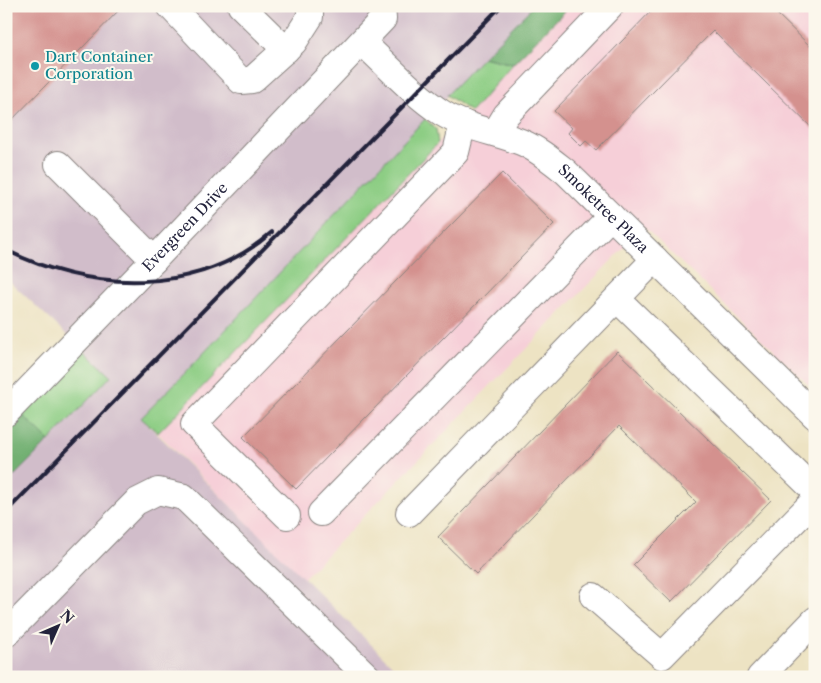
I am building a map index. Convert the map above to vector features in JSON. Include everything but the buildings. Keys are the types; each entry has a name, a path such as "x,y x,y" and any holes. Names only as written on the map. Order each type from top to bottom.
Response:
{"street":[{"path":"170,6 241,81 252,80 294,42 310,17 310,6"},
{"path":"241,6 286,50"},
{"name":"Evergreen Drive","path":"6,413 384,19 382,6"},
{"path":"495,133 506,114 610,6"},
{"name":"Smoketree Plaza","path":"362,42 443,114 463,123 523,143 547,157 566,172 815,416"},
{"path":"287,516 194,424 456,152 463,123"},
{"path":"58,164 154,260"},
{"path":"321,513 611,216"},
{"path":"409,513 655,259"},
{"path":"617,299 815,491"},
{"path":"6,634 136,502 158,491 184,497 368,677"},
{"path":"593,596 662,656 815,500"},
{"path":"760,677 815,620"}],"shaded area":[{"path":"6,6 533,6 141,418 404,677 6,677 6,484 111,376 6,278"},
{"path":"570,6 815,6 815,391 644,227 303,579 158,433 438,143 471,112 513,64"}],"green space":[{"path":"533,6 570,6 513,64 483,57"},
{"path":"483,57 513,64 471,112 447,95"},
{"path":"425,119 436,129 438,143 158,433 141,418 182,376"},
{"path":"81,348 111,376 49,441 20,412"},
{"path":"20,412 49,441 6,484 6,426"}],"railway":[{"path":"6,512 501,6"},
{"path":"6,250 39,264 73,274 108,280 143,281 177,277 211,268 243,253 272,232"}],"place":[{"name":"Dart Container Corporation","path":"35,66"}]}
